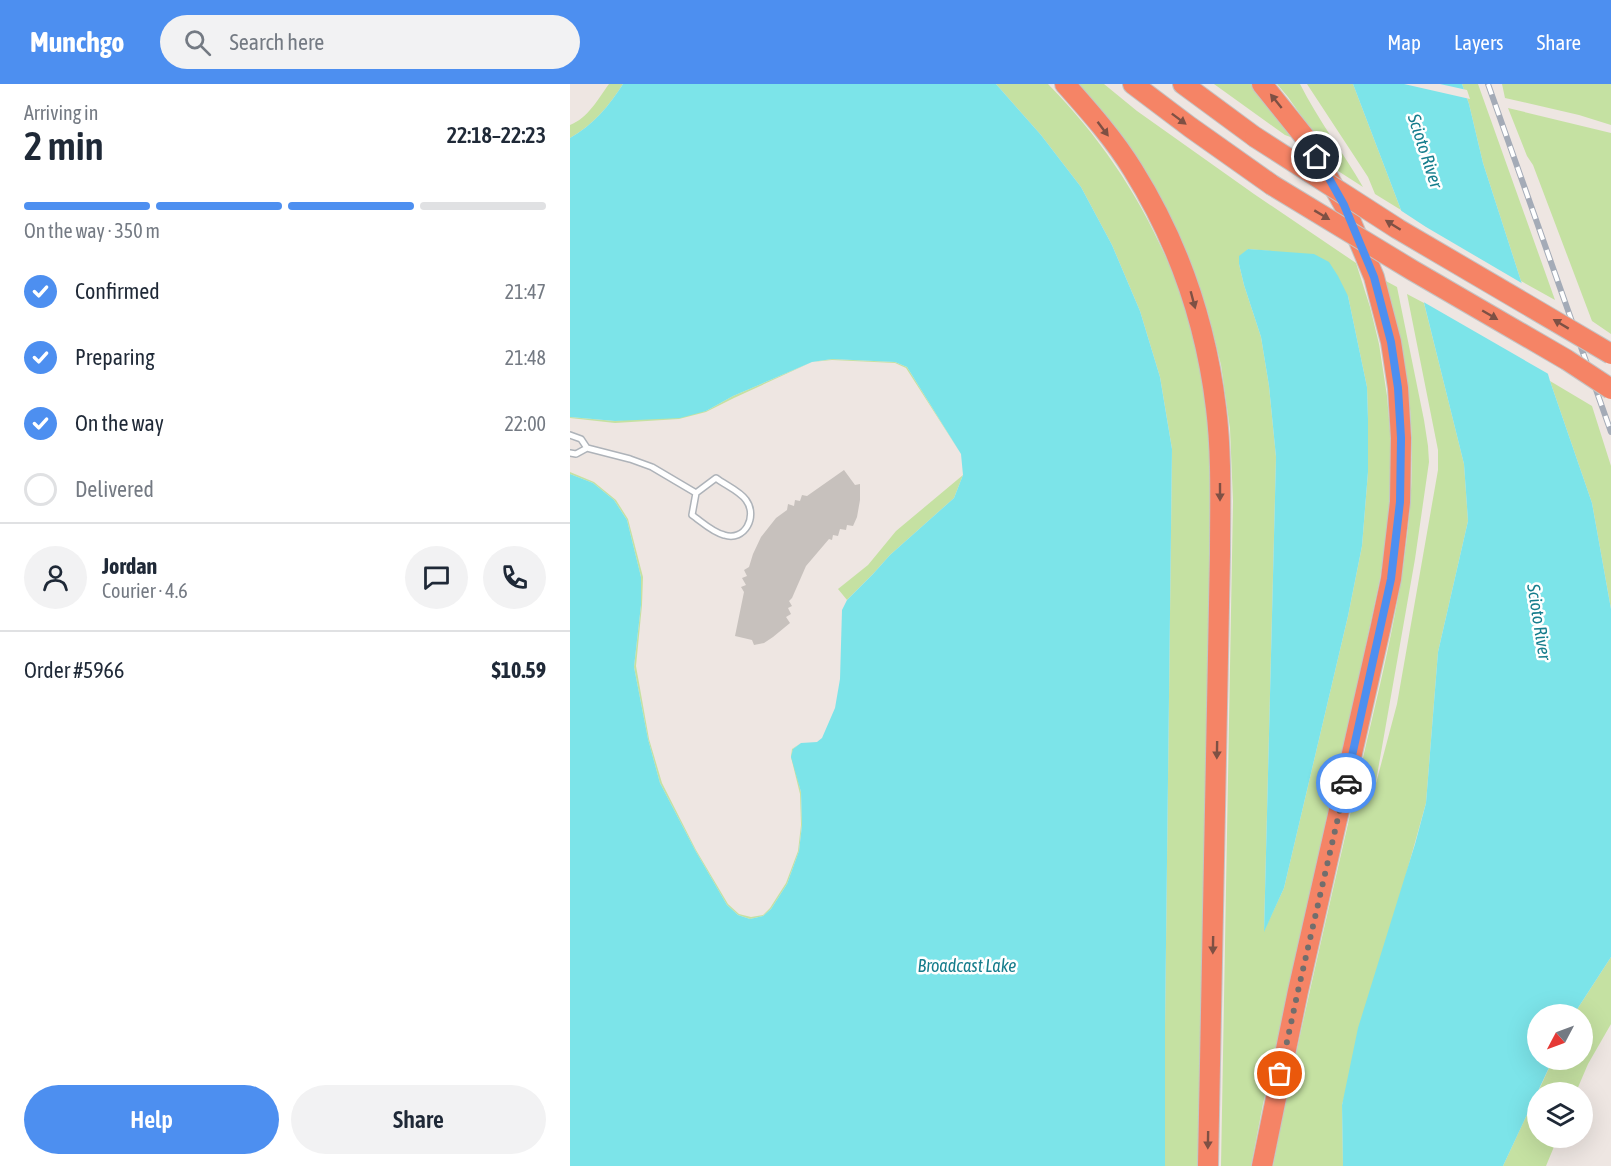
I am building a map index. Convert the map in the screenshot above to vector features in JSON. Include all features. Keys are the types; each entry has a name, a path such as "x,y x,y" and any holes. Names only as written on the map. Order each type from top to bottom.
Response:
{"highway":[{"path":"1065,84 1098,122 1132,168 1164,225 1191,291 1207,351 1216,410 1220,464 1220,554 1208,1166"},
{"path":"1133,84 1272,185 1567,360 1611,389"},
{"path":"1184,84 1255,137 1398,229 1611,354"},
{"path":"1262,84 1307,140 1344,205 1374,277 1391,342 1398,388 1401,438 1400,502 1391,579 1298,991 1262,1166"}],"lane":[{"path":"570,435 581,439 587,448 652,467 696,493"},
{"path":"570,453 576,454 587,448"},
{"path":"716,478 745,498 751,510 751,520 746,528 736,536 725,536 692,515 696,493 716,478"}],"green space":[{"path":"609,84 623,84 600,114 570,138 570,125 587,113"},
{"path":"996,84 1048,84 1103,148 1133,194 1159,243 1186,309 1198,352 1213,483 1199,1166 1165,1166 1172,449 1160,377 1140,311 1112,245 1081,187 1041,135"},
{"path":"1076,84 1104,84 1137,111 1356,263 1379,344 1387,396 1391,442 1391,483 1380,579 1251,1166 1221,1166 1233,501 1230,429 1221,365 1208,313 1192,265 1169,215 1143,169","holes":["1248,249 1270,251 1348,296 1367,387 1368,472 1362,546 1348,616 1284,888 1264,931 1276,457 1269,386 1261,337 1239,264"]},
{"path":"1214,84 1251,84 1293,138 1285,135"},
{"path":"1277,84 1300,84 1363,187 1335,169 1319,141"},
{"path":"1307,84 1353,84 1401,210 1375,194 1368,177"},
{"path":"1462,84 1478,84 1555,300 1521,281 1483,163"},
{"path":"1502,84 1611,84 1611,125 1505,98"},
{"path":"1508,108 1611,133 1611,334 1592,321 1533,165 1527,156"},
{"path":"1384,280 1397,287 1424,420 1429,462 1415,559 1375,787 1397,704 1438,470 1438,450 1407,294 1424,303 1464,464 1468,521 1438,652 1426,803 1342,1105 1343,1166 1273,1166 1302,1026 1391,635 1408,529 1412,476 1411,422 1403,357"},
{"path":"832,359 895,362 907,367 961,454 906,368 895,363 832,360 812,362"},
{"path":"812,362 706,412 679,419 615,423 570,418 615,421 706,411 733,396"},
{"path":"1550,381 1592,406 1611,466 1611,609 1592,503"},
{"path":"570,472 594,482 616,500 628,519 643,577 642,605 636,666 649,739 662,783 696,850 728,904 739,914 751,917 763,915 770,908 786,883 798,851 801,825 800,794 791,757 792,749 801,743 793,749 792,757 801,792 802,825 799,851 787,884 771,909 763,916 750,919 738,915 727,905 695,850 660,783 648,739 634,667 641,605 641,577 627,520 614,500 593,483 570,474"},
{"path":"963,475 954,498 890,555 847,600 838,589 868,565 896,531"},
{"path":"1611,957 1611,1024 1593,1055 1593,1004 1580,1004"},
{"path":"1548,1070 1585,1070 1580,1082 1543,1082"},
{"path":"1527,1114 1527,1148 1553,1148 1546,1166 1503,1166"}],"water":[{"name":"Broadcast Lake","path":"623,84 996,84 1041,135 1081,187 1112,245 1140,311 1160,377 1172,449 1165,1166 570,1166 570,474 593,483 614,500 627,520 641,577 641,605 634,667 648,739 660,783 727,905 738,915 750,919 763,916 771,909 787,884 799,851 802,825 801,792 791,757 793,749 801,743 817,742 822,738 835,708 840,679 842,610 847,600 890,555 954,498 963,475 961,454 907,367 895,362 832,359 812,362 733,396 706,411 680,418 615,421 570,417 570,138 600,114"},
{"name":"Scioto River","path":"1353,84 1462,84 1483,163 1550,381 1592,503 1611,609 1611,957 1580,1004 1527,1004 1527,1070 1548,1070 1542,1082 1527,1082 1527,1115 1503,1166 1343,1166 1342,1105 1358,1028 1426,803 1438,652 1468,521 1464,464 1401,210"},
{"path":"1248,249 1314,254 1329,262 1348,296 1367,387 1368,419 1368,472 1362,546 1348,616 1284,888 1264,932 1276,457 1269,386 1261,337 1239,264 1239,256"}],"pier":[{"path":"1404,84 1440,84 1467,90 1470,99"},
{"path":"1397,208 1525,285 1552,376 1420,300"}],"building":[{"path":"844,470 855,485 860,484 857,517 853,526 847,525 846,530 840,529 838,536 833,535 832,540 829,539 806,566 789,601 792,606 788,608 791,614 786,617 790,623 764,643 754,645 752,640 735,636 744,592 741,587 746,585 742,578 747,576 744,570 749,567 761,537 776,518 787,510 788,504 794,506 795,500 800,501 802,495 807,496"}],"railway":[{"path":"1488,84 1611,432"}],"way so far":[{"path":"1280,1074 1346,783"}],"route":[{"path":"1317,157 1344,205 1374,277 1391,342 1398,388 1401,438 1400,502 1391,579 1346,783"}]}
